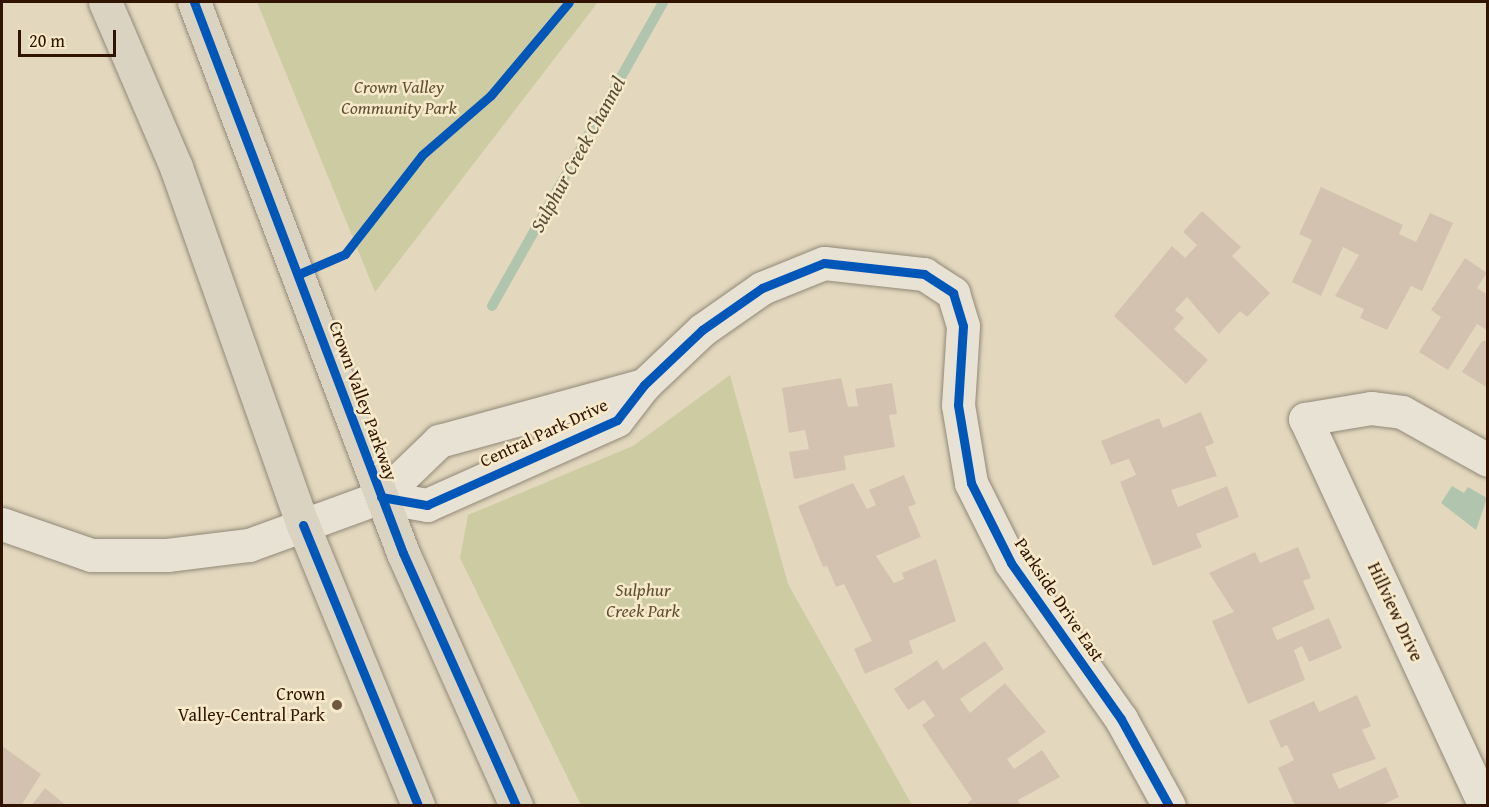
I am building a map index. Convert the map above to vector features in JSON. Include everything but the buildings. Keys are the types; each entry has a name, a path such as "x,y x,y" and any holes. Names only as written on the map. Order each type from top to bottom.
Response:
{"main road":[{"path":"105,2 176,167 303,525 418,806"},
{"name":"Crown Valley Parkway","path":"194,2 381,496 516,806"}],"street":[{"name":"Central Park Drive","path":"381,496 427,505 617,420 644,385 702,330 762,288 824,263 924,274 953,293"},
{"name":"Parkside Drive East","path":"953,293 963,326 958,405 971,483 1011,563 1121,719 1168,806"},
{"name":"Central Park Drive","path":"2,524 91,555 156,555 249,545 381,496 439,441 644,385"},
{"name":"Hillview Drive","path":"1485,806 1305,419 1371,408 1402,412 1488,460"}],"green space":[{"name":"Crown Valley Community Park","path":"257,2 598,2 375,292"},
{"name":"Sulphur Creek Park","path":"730,375 788,584 912,805 581,805 460,558 468,515 633,446"}],"shaded area":[{"path":"1452,486 1464,493 1468,487 1487,498 1476,530 1441,503"}],"waterway":[{"name":"Sulphur Creek Channel","path":"492,306 663,2"}],"cycle path":[{"path":"194,2 403,553 516,806"},
{"path":"299,274 345,254 422,155 491,95 569,2"},
{"path":"381,497 427,505 617,420 644,385 702,330 762,288 824,263 924,274 953,293 963,326 958,405 971,483 1011,563 1121,719 1169,806"},
{"path":"303,525 418,806"}],"place":[{"name":"Crown Valley-Central Park","path":"337,705"}]}
